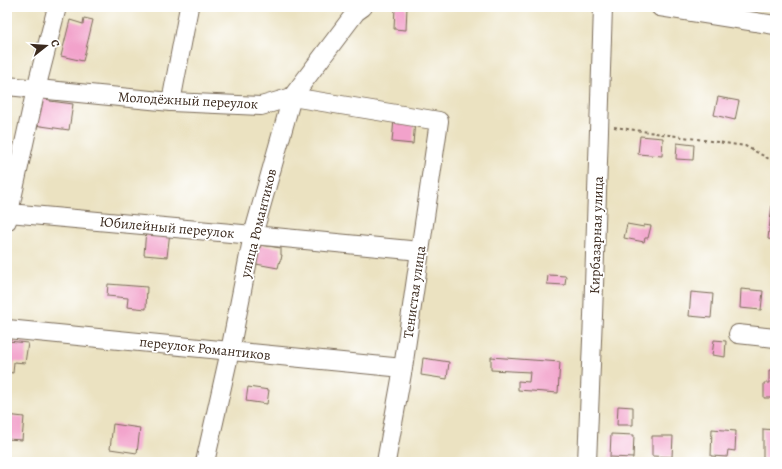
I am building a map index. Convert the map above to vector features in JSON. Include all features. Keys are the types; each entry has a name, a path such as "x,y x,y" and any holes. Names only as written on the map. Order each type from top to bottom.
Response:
{"street":[{"path":"8,217 36,90 57,7"},
{"path":"171,102 189,7"},
{"name":"улица Романтиков","path":"206,462 253,235 292,97 356,12 362,7"},
{"name":"Кирбазарная улица","path":"587,462 604,7"},
{"path":"660,7 775,25"},
{"name":"Молодёжный переулок","path":"7,86 171,102 261,106 292,97 439,121"},
{"name":"Тенистая улица","path":"386,462 403,368 439,121"},
{"name":"Юбилейный переулок","path":"8,217 253,235 420,251"},
{"name":"переулок Романтиков","path":"7,329 403,368"},
{"path":"738,334 775,338"}],"path":[{"path":"600,124 745,146 775,162"}],"building":[{"path":"395,7 407,7 406,30 394,29"},
{"path":"84,18 93,20 83,61 61,56 70,20 83,24"},
{"path":"38,96 51,98 50,101 73,104 69,130 34,125"},
{"path":"718,97 739,101 735,120 714,115"},
{"path":"394,119 415,121 413,144 392,142"},
{"path":"640,136 663,138 662,156 638,154"},
{"path":"677,143 694,145 693,160 676,159"},
{"path":"772,204 775,204 775,240 768,239"},
{"path":"627,224 644,227 644,225 651,226 648,238 645,238 644,242 624,238"},
{"path":"146,229 170,232 167,257 144,255"},
{"path":"262,238 261,245 281,248 282,255 278,268 256,264"},
{"path":"548,275 566,276 565,285 547,284"},
{"path":"108,284 147,287 146,309 127,307 128,298 107,296"},
{"path":"741,289 763,291 761,310 740,308"},
{"path":"691,292 713,294 711,318 689,316"},
{"path":"714,340 726,341 725,357 712,355"},
{"path":"8,341 28,343 25,363 14,362 13,373 7,372"},
{"path":"491,357 560,362 558,393 518,390 518,381 529,382 530,372 491,370"},
{"path":"423,358 449,362 447,379 421,375"},
{"path":"769,370 775,370 775,398 764,398 764,383 769,383"},
{"path":"248,387 269,390 267,404 246,401"},
{"path":"618,406 633,407 633,425 617,425"},
{"path":"7,415 24,417 22,440 7,439"},
{"path":"113,424 140,428 137,453 110,449"},
{"path":"712,429 736,431 735,451 728,450 727,457 711,456"},
{"path":"763,429 775,430 775,459 763,459"},
{"path":"611,434 634,435 633,458 610,457"},
{"path":"652,436 673,436 672,457 652,456"}]}
